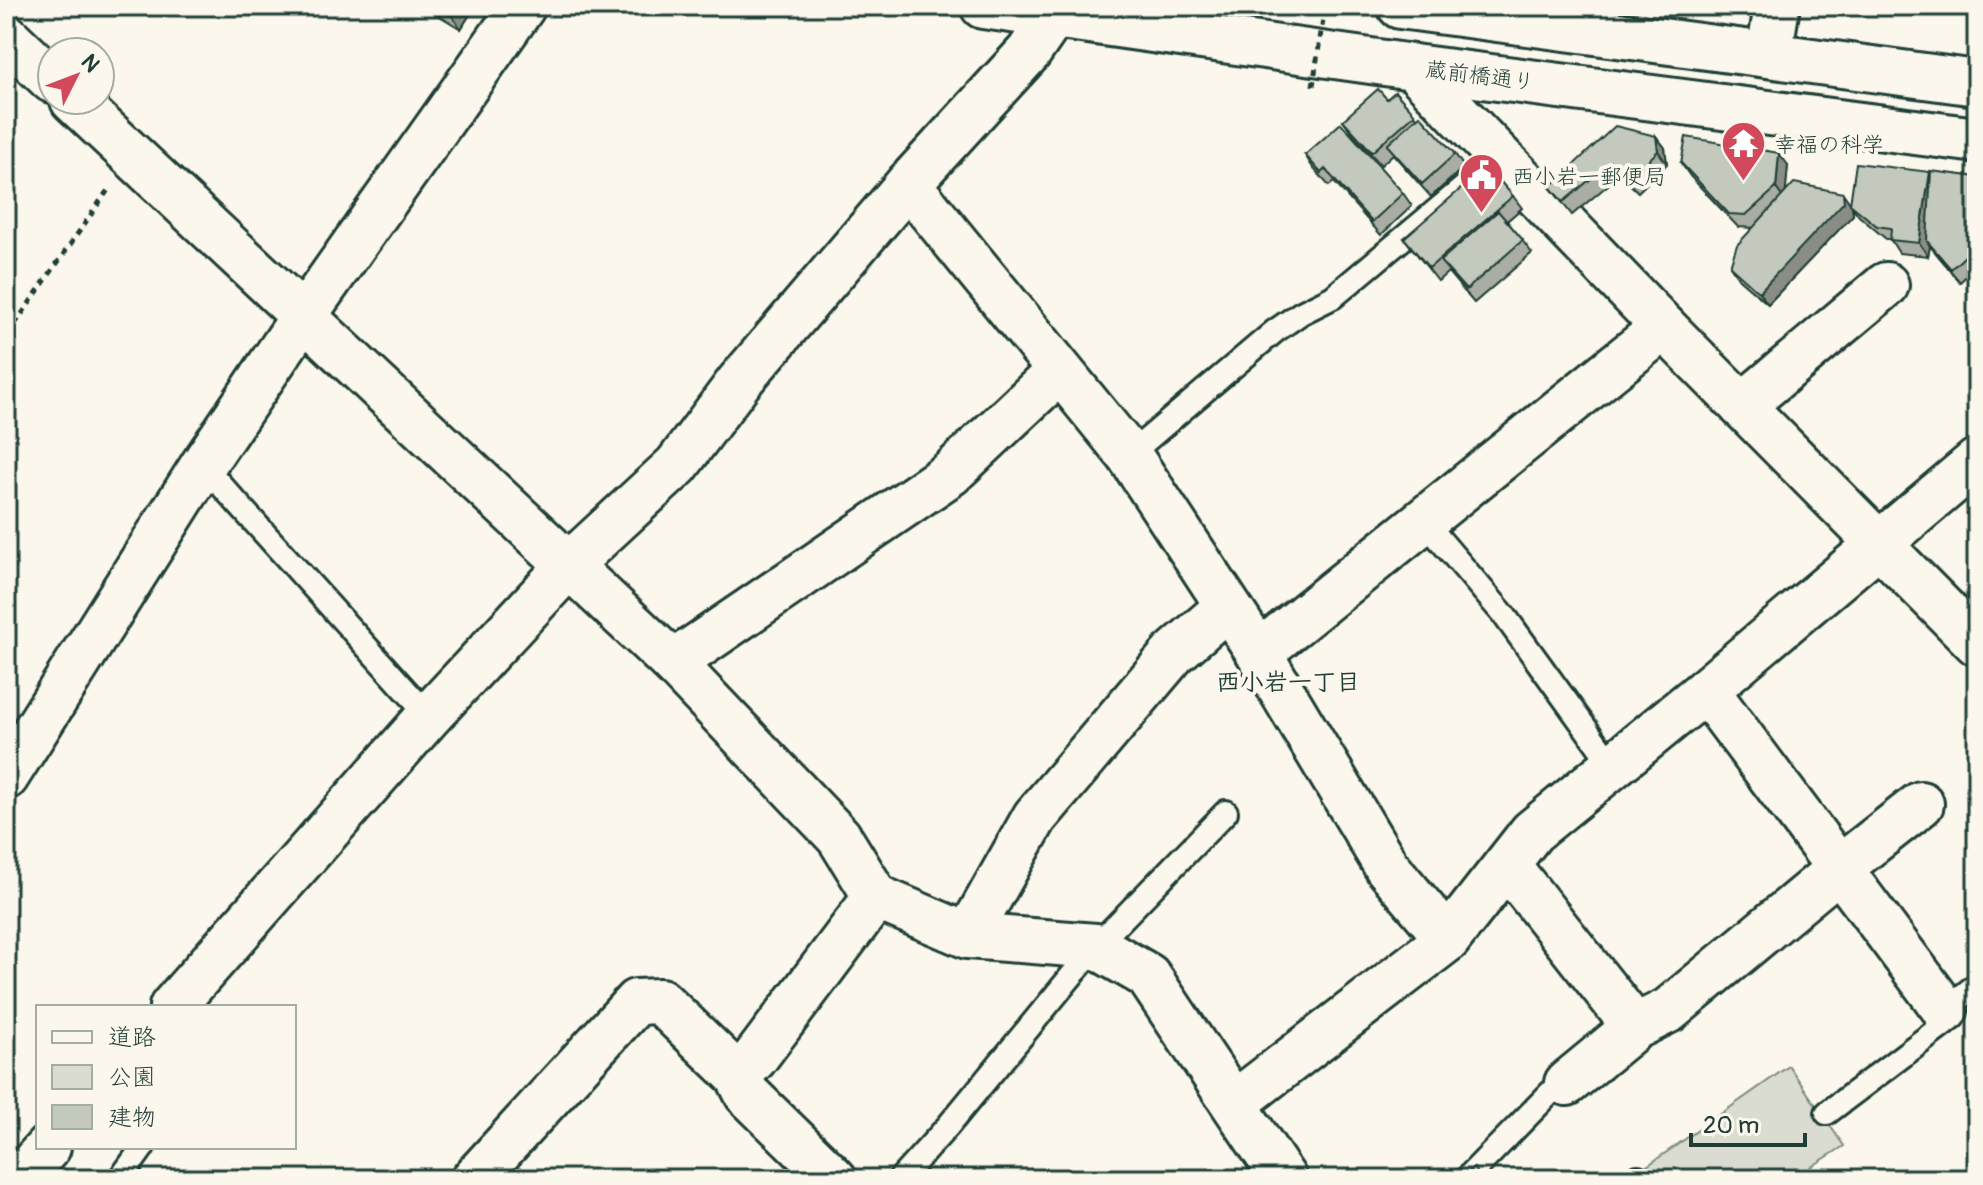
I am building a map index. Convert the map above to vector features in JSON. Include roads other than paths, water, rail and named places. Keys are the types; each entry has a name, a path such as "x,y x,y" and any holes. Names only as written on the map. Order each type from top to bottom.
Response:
{"street":[{"path":"6,777 203,465 303,317 523,6"},
{"name":"蔵前橋通り","path":"983,6 1413,67 1977,140"},
{"path":"1400,6 1977,83"},
{"path":"1769,55 1777,6"},
{"path":"174,1005 429,716 570,564 677,465 739,382 908,184 1029,52 1053,17"},
{"path":"6,36 36,65"},
{"path":"1413,67 1664,327 1977,643"},
{"path":"90,116 673,663 839,837 876,897 968,936 1096,946 1148,976 1284,1179"},
{"path":"908,184 1129,455 1259,653 1387,867 1448,939"},
{"path":"1742,406 1886,285"},
{"path":"1259,653 1664,327"},
{"path":"673,663 951,473 1059,371"},
{"path":"1235,1103 1448,939 1532,832 1977,461"},
{"path":"968,936 1035,817 1173,654 1227,607"},
{"path":"1706,690 1841,867 1961,997"},
{"path":"1567,1083 1635,1027 1669,1010 1921,804"},
{"path":"1508,866 1635,1027"},
{"path":"738,1076 755,1058 876,897"},
{"path":"474,1179 636,1002 660,1001 738,1076 747,1094 834,1179"},
{"path":"19,1179 46,1149"}],"lane":[{"path":"1129,455 1275,331 1333,297 1499,158"},
{"path":"203,465 429,716"},
{"path":"1424,521 1504,615 1613,766"},
{"path":"900,1179 948,1126 1096,946 1226,812"},
{"path":"1827,1113 1946,1023 1961,997"},
{"path":"1479,1175 1554,1089 1567,1083"},
{"path":"120,1179 142,1149"}],"place":[{"name":"幸福の科学","path":"1743,183"},
{"name":"西小岩一郵便局","path":"1481,215"}],"district":[{"name":"西小岩一丁目","path":"1288,682"}]}
